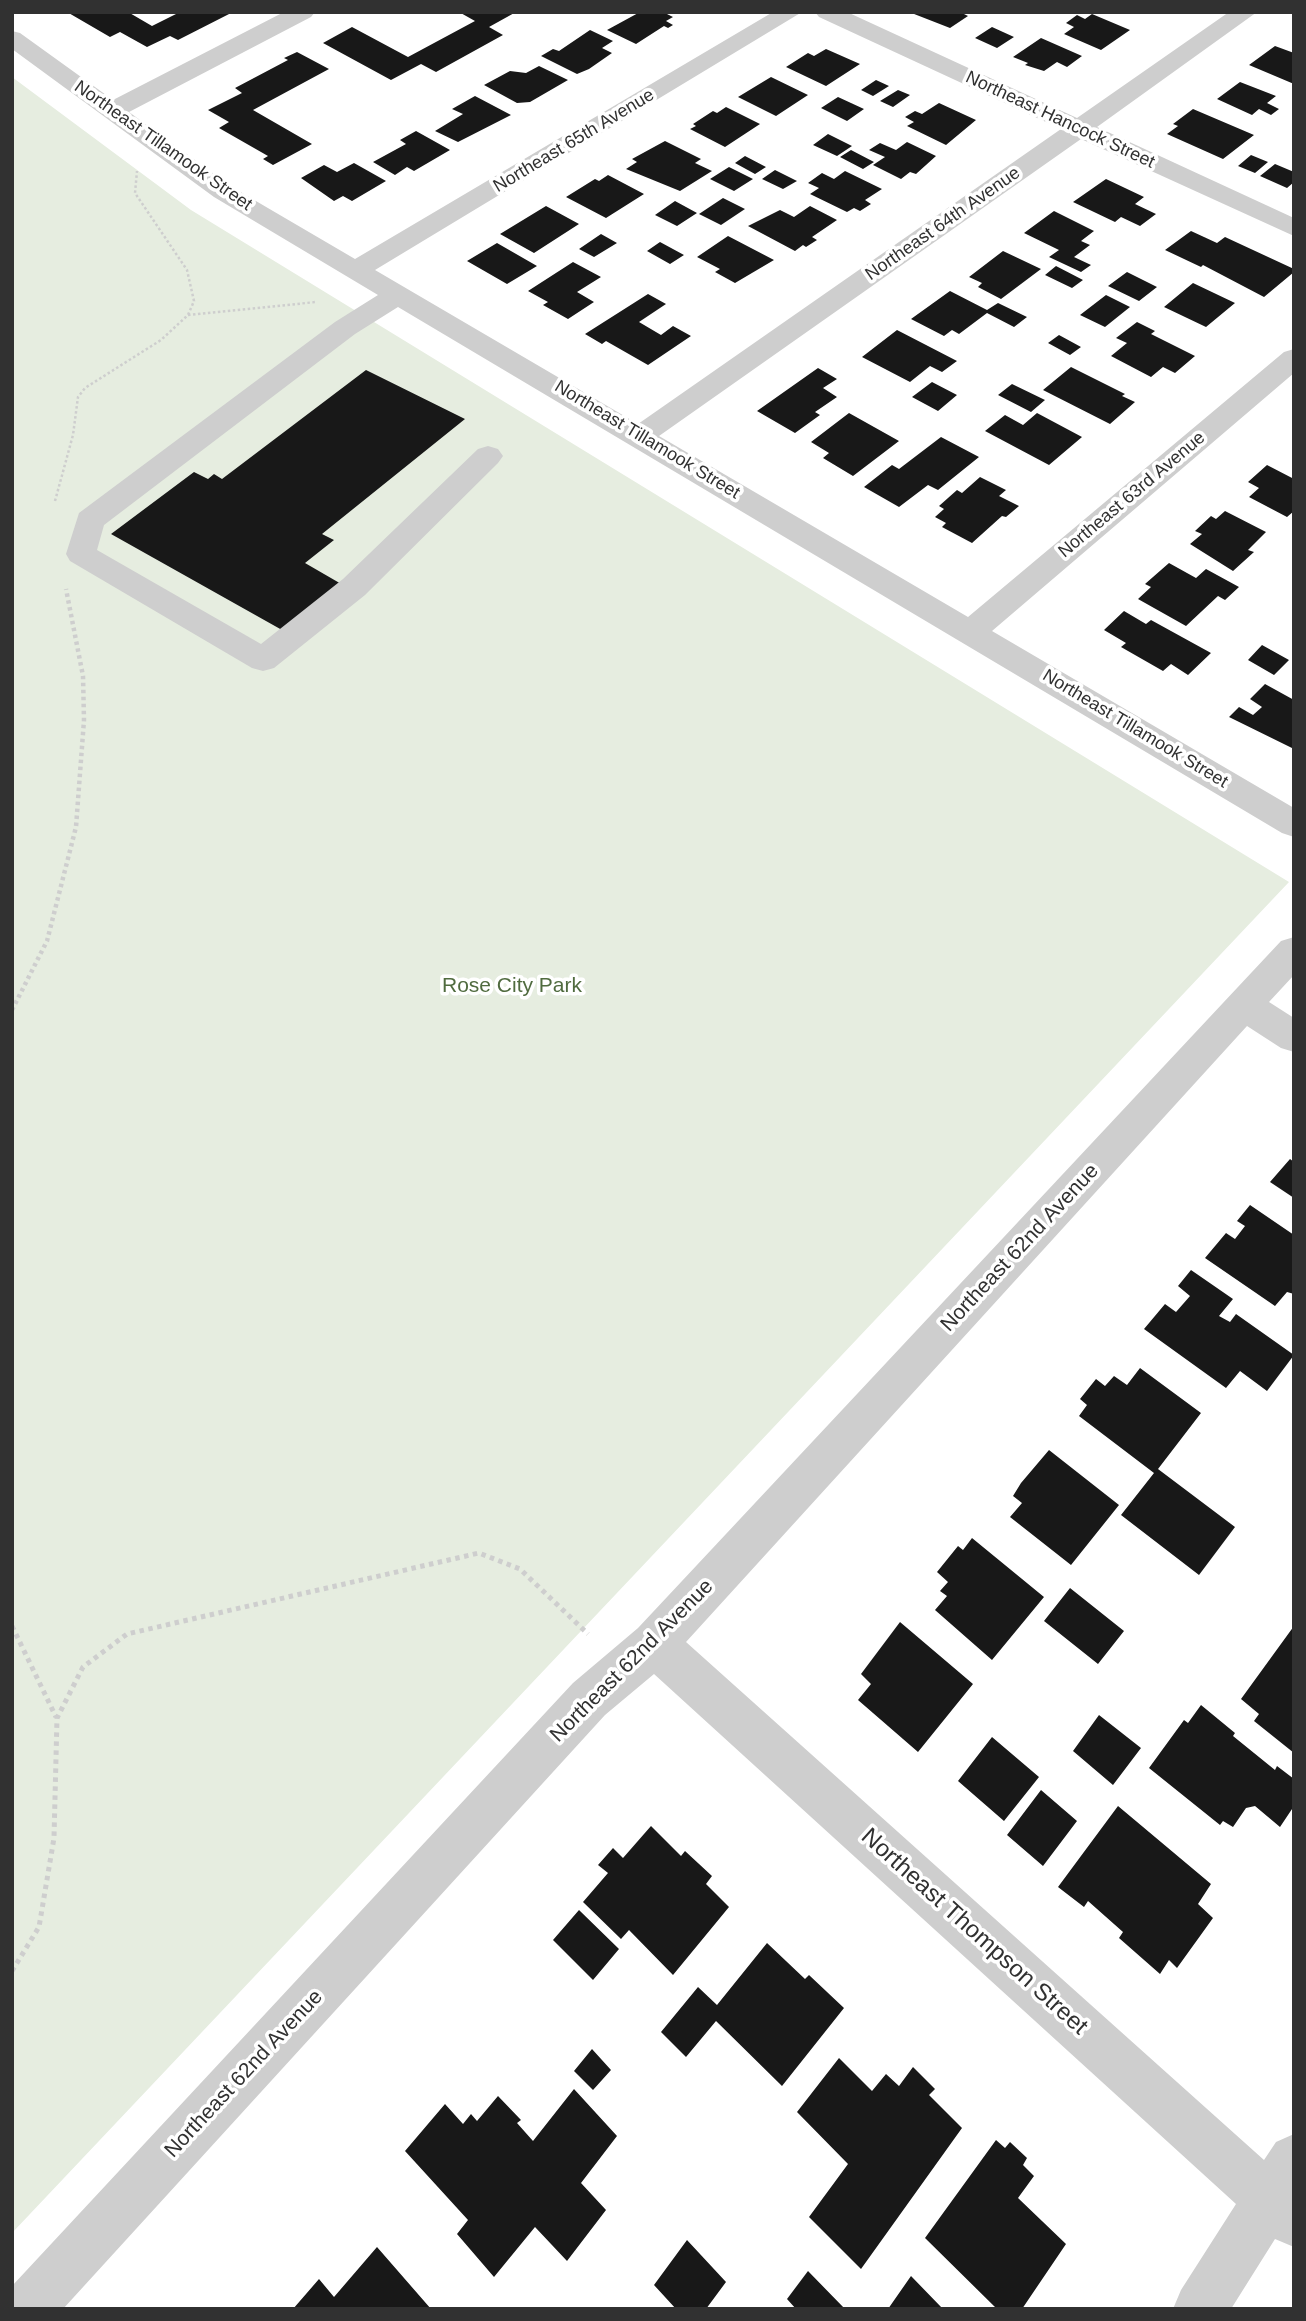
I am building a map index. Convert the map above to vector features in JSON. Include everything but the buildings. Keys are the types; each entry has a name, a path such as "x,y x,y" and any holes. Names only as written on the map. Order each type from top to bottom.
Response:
{"street":[{"path":"111,111 303,12"},
{"name":"Northeast 65th Avenue","path":"357,269 790,12"},
{"name":"Northeast Hancock Street","path":"827,12 1294,228"},
{"name":"Northeast 64th Avenue","path":"640,436 1245,12"},
{"name":"Northeast Tillamook Street","path":"12,38 223,192 1294,824"},
{"path":"393,290 90,520 81,554 263,660 355,587 488,456"},
{"name":"Northeast 63rd Avenue","path":"971,632 1294,358"},
{"name":"Northeast 62nd Avenue","path":"27,2309 589,1699 654,1644 1294,951"},
{"path":"1244,1005 1294,1037"},
{"name":"Northeast Thompson Street","path":"654,1644 1285,2193"},
{"path":"1199,2309 1285,2193"}],"path":[{"path":"55,510 62,467 73,435 78,397 85,388 161,340 188,315 194,301 187,270 135,193 135,174 157,146"},
{"path":"188,315 349,299 361,302 393,290"},
{"path":"12,1010 47,941 76,827 84,720 83,676 65,585"},
{"path":"12,1971 39,1927 52,1851 57,1717 83,1667 127,1634 480,1553 520,1569 587,1634 654,1644"},
{"path":"12,1626 57,1717"}],"green space":[{"name":"Rose City Park","path":"12,77 191,210 1289,882 12,2233"}]}
